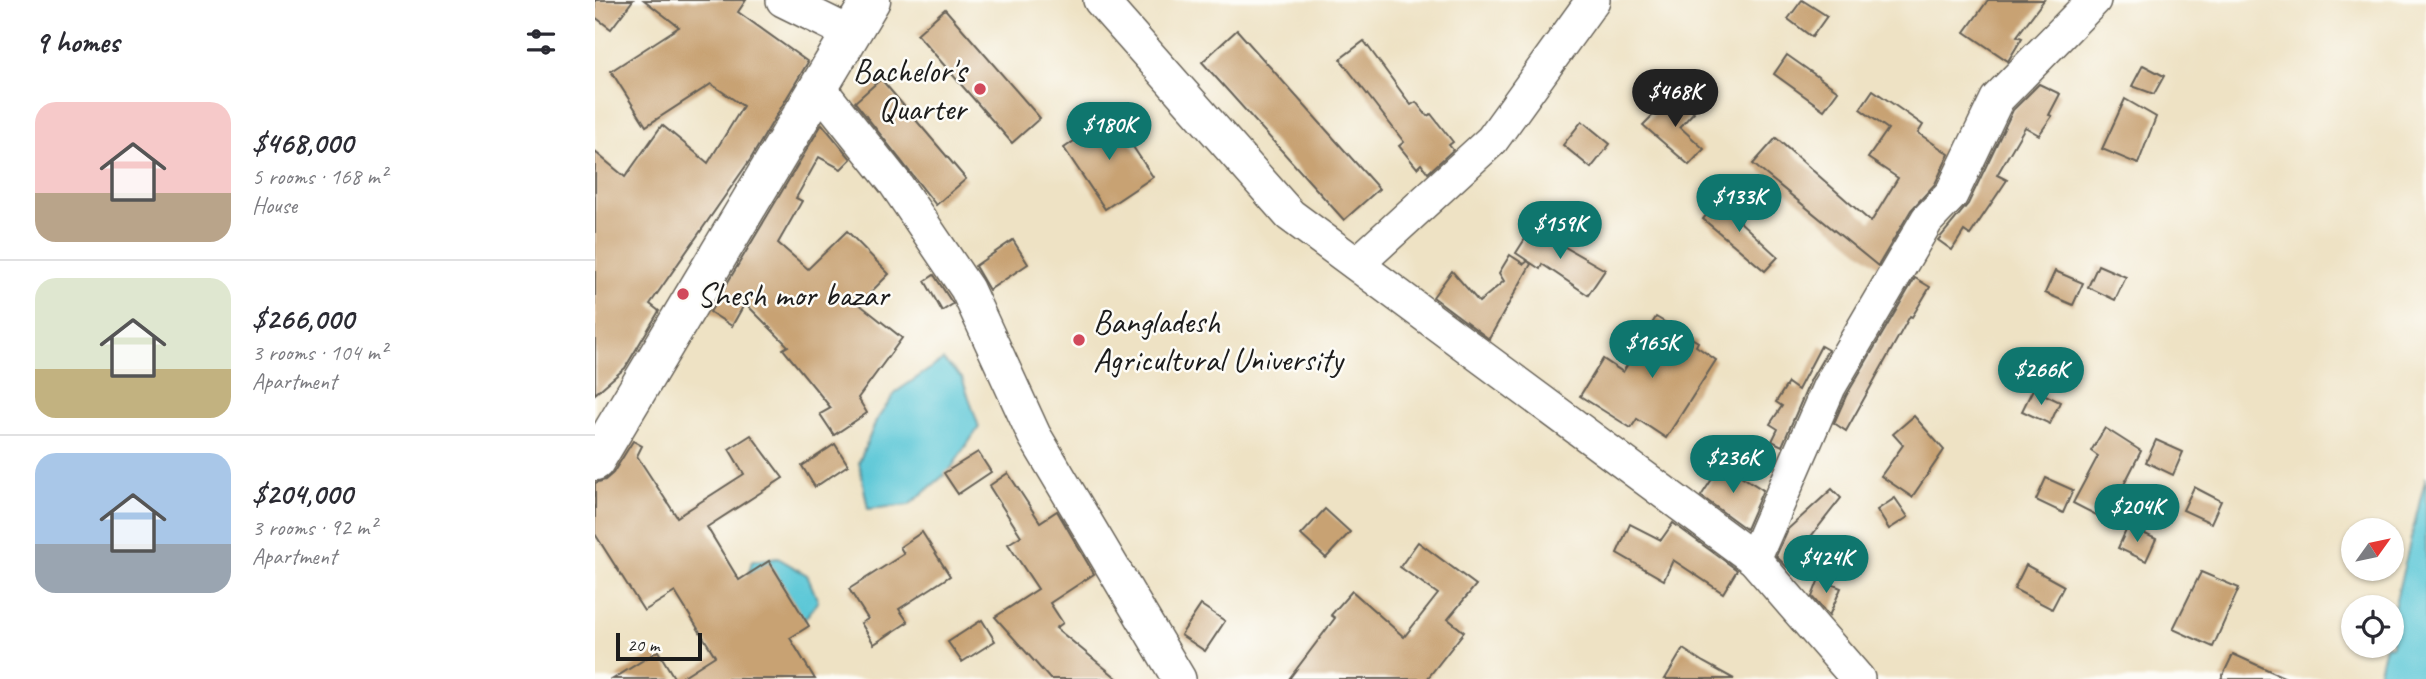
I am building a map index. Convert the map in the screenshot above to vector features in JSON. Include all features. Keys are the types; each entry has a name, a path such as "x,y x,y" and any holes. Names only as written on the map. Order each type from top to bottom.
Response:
{"main road":[{"path":"595,461 871,0"}],"street":[{"path":"783,0 852,34"},
{"path":"1100,0 1290,215 1753,559 1858,679"},
{"path":"1357,264 1492,140 1593,0"},
{"path":"1753,559 1829,387 1927,220 1951,195 1997,99 2094,0"},
{"path":"820,89 895,183 967,289 1034,435 1179,679"}],"water":[{"path":"943,360 962,378 979,427 949,471 909,505 868,509 859,462 876,421 896,392"},
{"path":"2426,476 2426,679 2377,679 2382,658 2404,658 2404,595 2397,595 2400,581 2405,581 2405,562"},
{"path":"778,558 807,575 818,601 793,635 739,613 752,561"}],"building":[{"path":"595,0 633,0 611,29 595,17"},
{"path":"644,0 746,0 738,12 808,62 750,160 650,304 659,311 625,368 595,394 595,152 625,177 662,125 708,163 743,106 711,84 646,126 611,71 679,27"},
{"path":"1802,0 1827,16 1812,37 1788,19"},
{"path":"1988,0 2044,0 2017,36 2022,38 2008,61 1965,32"},
{"path":"945,9 1040,118 1012,143 917,34"},
{"path":"1237,30 1379,189 1344,220 1202,62"},
{"path":"1364,41 1411,105 1416,102 1427,116 1431,114 1453,142 1449,145 1453,150 1428,173 1421,164 1417,168 1399,146 1404,142 1340,59"},
{"path":"1787,55 1838,91 1824,110 1774,74"},
{"path":"2143,65 2164,76 2154,94 2132,86"},
{"path":"881,79 966,179 936,205 855,102"},
{"path":"2039,84 2060,94 2049,115 2052,116 2039,135 2025,127 1997,175 2007,180 1970,235 1964,231 1952,250 1938,240 1968,204 2013,110"},
{"path":"1873,90 1923,125 1918,133 1949,154 1935,184 1911,210 1878,266 1753,164 1776,138 1871,222 1898,178 1868,158 1888,129 1860,109"},
{"path":"1675,93 1694,112 1680,127 1704,149 1689,165 1643,125"},
{"path":"2125,99 2156,117 2138,164 2102,149"},
{"path":"1112,115 1153,177 1105,209 1064,148"},
{"path":"1582,121 1610,144 1591,168 1563,145"},
{"path":"822,124 851,159 841,169 819,157 796,198 802,201 778,243 808,269 847,231 889,274 859,304 902,338 858,398 867,413 834,435 820,414 831,408 783,349 788,346 745,303 732,326 710,312"},
{"path":"1720,198 1742,217 1739,221 1778,257 1765,271 1703,219"},
{"path":"1532,228 1605,270 1588,295 1542,264 1540,269 1516,253"},
{"path":"1013,240 1028,264 989,290 975,266"},
{"path":"1510,255 1524,264 1528,261 1531,264 1489,339 1433,297 1452,271 1479,302 1504,281 1499,273"},
{"path":"2098,265 2126,277 2115,300 2088,287"},
{"path":"2055,271 2083,283 2073,305 2045,293"},
{"path":"934,275 953,304 942,311 925,281"},
{"path":"1915,278 1930,287 1912,317 1910,316 1846,431 1834,423 1846,396"},
{"path":"1656,317 1698,342 1696,346 1716,360 1666,438 1637,419 1631,428 1580,396 1603,359 1623,372"},
{"path":"1821,346 1828,350 1811,379 1782,446 1772,441 1778,429 1770,424 1782,406 1776,402 1788,383 1798,390"},
{"path":"2033,389 2060,402 2050,424 2022,411"},
{"path":"1914,416 1944,450 1912,497 1881,476 1903,445 1893,434"},
{"path":"2105,428 2141,451 2106,520 2073,503 2098,456 2091,451"},
{"path":"751,435 783,478 707,527 739,580 769,561 809,626 790,638 815,679 679,679 715,656 675,592 644,611 595,534 595,483 605,480 613,473 633,441 642,446 637,456 677,517 744,474 729,449"},
{"path":"2156,440 2183,452 2173,475 2146,462"},
{"path":"835,444 848,465 815,487 802,466"},
{"path":"978,452 991,472 958,494 944,473"},
{"path":"1722,464 1763,490 1746,529 1701,496"},
{"path":"1008,473 1040,522 1057,511 1094,574 1050,603 1063,623 1056,628 1118,679 1050,679 995,617 1038,589 1008,544 1021,536 989,486"},
{"path":"2046,478 2073,490 2063,513 2036,500"},
{"path":"2194,487 2221,501 2211,523 2183,510"},
{"path":"1832,489 1841,498 1787,567 1776,556 1788,529"},
{"path":"1895,498 1908,517 1889,529 1877,510"},
{"path":"1325,509 1350,532 1326,558 1301,535"},
{"path":"1673,523 1737,570 1723,593 1673,560 1664,580 1617,553 1630,524 1661,540"},
{"path":"2128,526 2156,539 2146,561 2118,548"},
{"path":"922,532 950,576 899,609 908,622 874,644 861,623 868,619 849,589 904,554 900,547"},
{"path":"1418,542 1476,585 1448,619 1464,632 1427,679 1289,679 1335,618 1331,615 1352,591 1404,637 1438,594 1400,567"},
{"path":"2026,565 2064,586 2052,609 2014,589"},
{"path":"2201,572 2239,588 2213,647 2173,629"},
{"path":"1819,579 1841,588 1829,616 1812,597"},
{"path":"1201,605 1225,621 1205,651 1181,635"},
{"path":"982,620 995,641 962,662 948,642"},
{"path":"1683,649 1703,662 1734,679 1665,679"},
{"path":"658,651 675,679 613,679"},
{"path":"2233,654 2288,679 2221,679"}],"place":[{"name":"Bachelor's Quarter","path":"980,89"},
{"name":"Shesh mor bazar","path":"683,294"},
{"name":"Bangladesh Agricultural University","path":"1079,340"}]}
